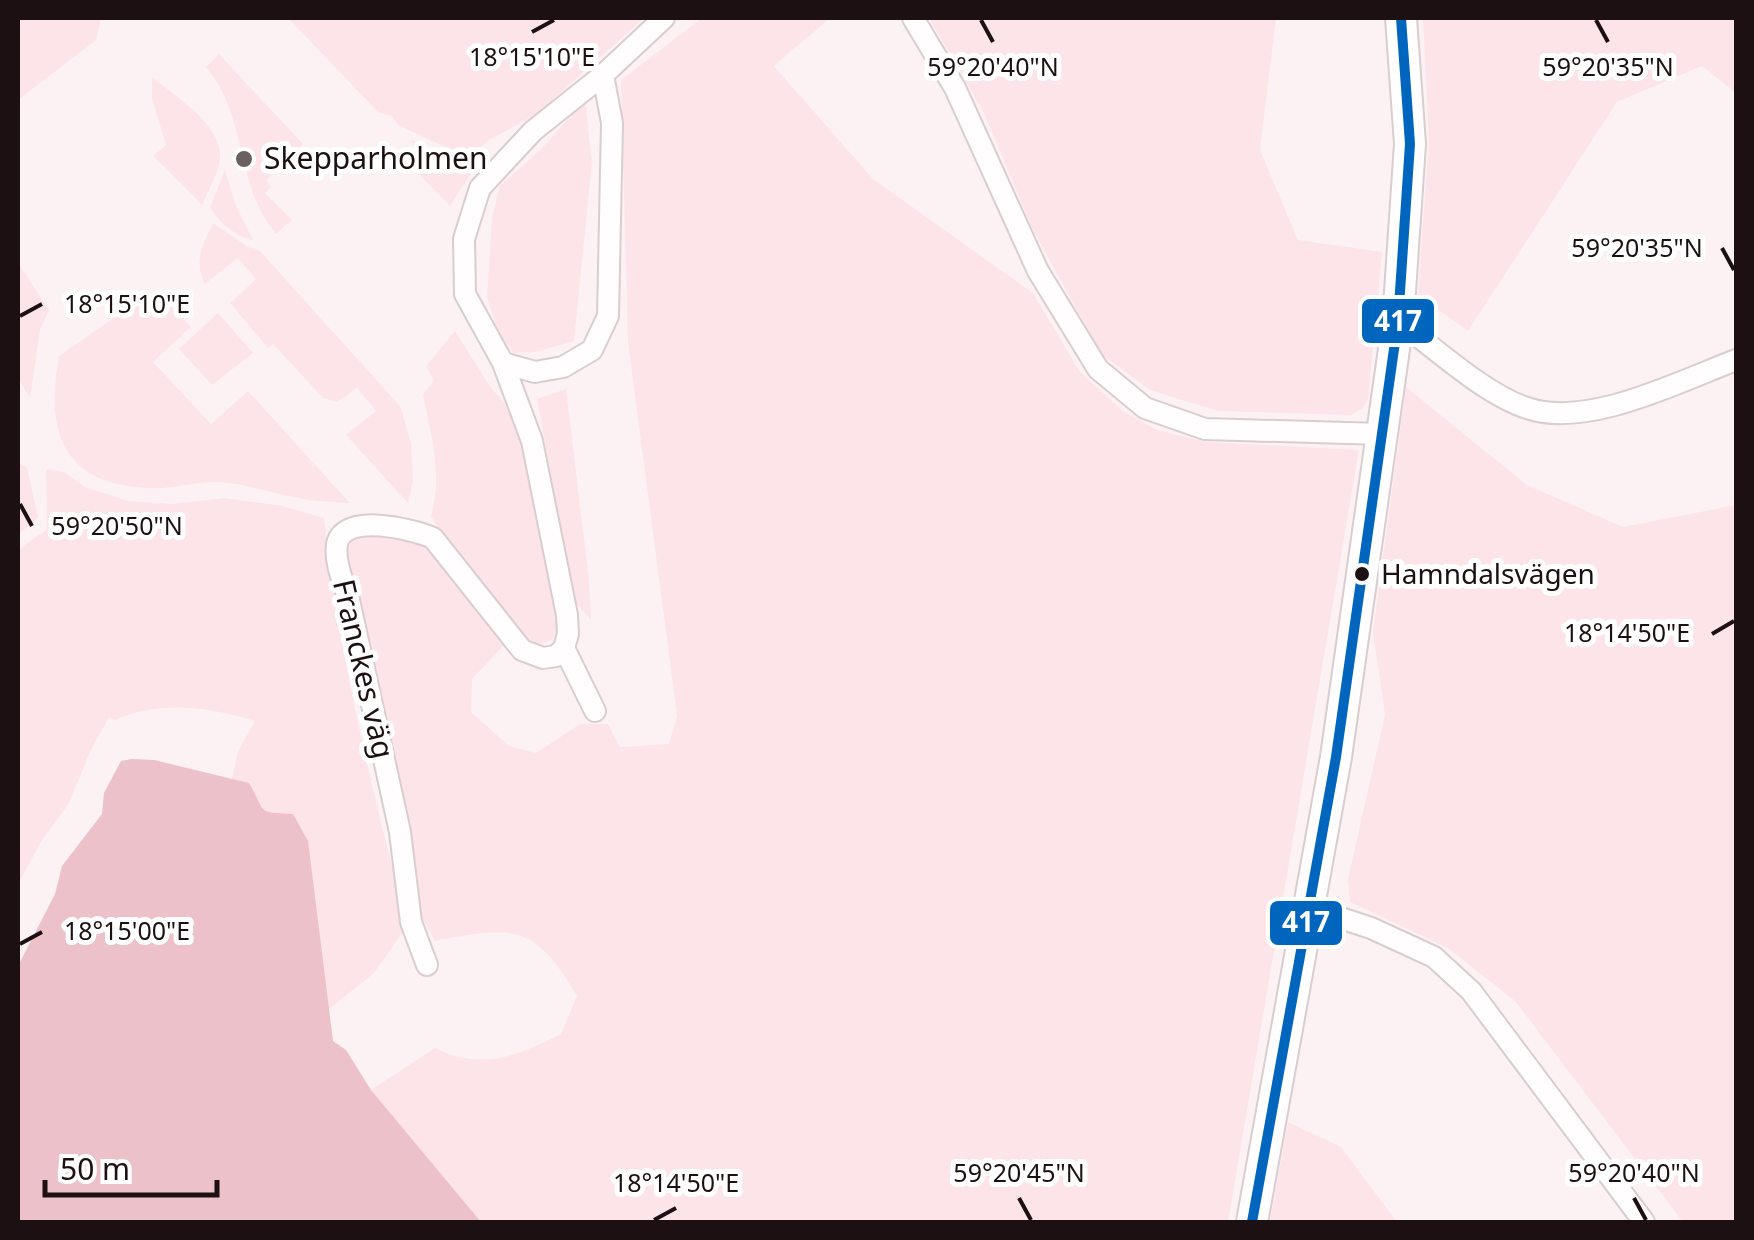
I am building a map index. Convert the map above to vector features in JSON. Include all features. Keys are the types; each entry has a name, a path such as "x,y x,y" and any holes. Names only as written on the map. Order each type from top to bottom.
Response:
{"street":[{"path":"594,711 564,648 567,615 532,441 503,363 465,294 464,239 480,188 533,131 603,75 664,18"},
{"path":"912,18 955,88 1038,271 1098,369 1145,408 1204,429 1382,434"},
{"path":"1252,1222 1336,757 1398,321 1410,144 1401,18"},
{"path":"503,363 535,372 563,367 592,350 608,316 612,123 603,75"},
{"path":"1398,321 1474,378 1528,409 1572,414 1607,408 1736,360"},
{"name":"Franckes väg","path":"427,966 411,922 400,832 350,600 338,563 337,544 344,531 356,525 415,531 433,538 522,650 543,658 556,656 564,648"},
{"path":"1307,907 1371,928 1434,957 1471,991 1644,1222"}],"shaded area":[{"path":"18,18 101,18 96,40 18,100"},
{"path":"288,18 644,18 537,114 489,140 469,158 398,125 392,116 379,113"},
{"path":"702,18 830,18 774,66 873,179 1033,293 1080,372 1123,411 1157,430 1207,442 1359,450 1228,1222 481,1222 371,1090 435,1048 468,1059 484,1059 514,1054 545,1042 561,1034 577,996 548,954 534,943 503,933 435,941 423,919 346,556 352,539 379,534 403,537 424,547 459,582 503,646 472,679 471,712 509,746 536,753 580,724 608,724 620,747 669,744 677,716 628,342 621,80"},
{"path":"929,18 1276,18 1260,150 1298,240 1382,252 1368,400 1363,408 1351,415 1218,411 1150,390 1101,354 1032,228 984,113"},
{"path":"1423,18 1736,18 1736,93 1702,66 1617,102 1468,331 1418,295 1429,140"},
{"path":"219,54 303,144 266,180 271,187 265,193 292,220 276,234 253,193 229,107 206,67"},
{"path":"152,77 203,119 217,141 219,165 202,205 153,156 166,145 152,98"},
{"path":"585,100 592,162 574,341 536,352 513,353 497,328 487,298 492,218 500,186 542,148"},
{"path":"410,139 472,172 450,206 405,160 417,148"},
{"path":"225,170 236,206 253,240 228,228 210,207"},
{"path":"213,223 259,250 400,406 411,443 413,481 408,503 346,435 376,411 357,388 337,402 323,398 273,344 268,348 230,303 256,279 238,258 205,284 200,261"},
{"path":"18,263 49,310 40,330 30,398 18,378"},
{"path":"163,296 191,327 153,362 211,424 248,391 350,503 310,500 220,482 160,488 121,485 80,466 59,431 55,384 59,356 132,305 146,307"},
{"path":"218,313 253,353 212,385 179,349"},
{"path":"455,331 520,432 559,622 553,639 540,644 516,633 445,541 431,516 436,470 423,395 434,380 426,366"},
{"path":"1406,387 1527,485 1623,527 1736,505 1736,1222 1683,1222 1515,1001 1448,948 1350,902 1348,879 1385,715 1373,632"},
{"path":"566,389 591,620 575,602 537,399"},
{"path":"18,462 27,468 38,517 18,535"},
{"path":"46,469 64,472 85,487 128,501 173,504 224,498 283,506 324,518 358,723 408,925 374,973 328,1010 269,813 260,808 249,783 232,779 238,751 255,721 185,708 150,710 115,720 109,717 68,805 42,840 18,884 18,550 47,529"},
{"path":"154,760 249,783 263,809 293,814 308,841 333,1041 346,1050 371,1090 481,1222 18,1222 18,966 55,894 62,866 102,814 104,793 121,761"},
{"path":"1288,1122 1341,1147 1397,1222 1270,1222"}],"transit line":[{"name":"417","path":"1252,1222 1336,757 1398,321 1410,144 1401,18"}],"place":[{"name":"Skepparholmen","path":"244,159"},
{"name":"Hamndalsvägen","path":"1362,574"}]}
